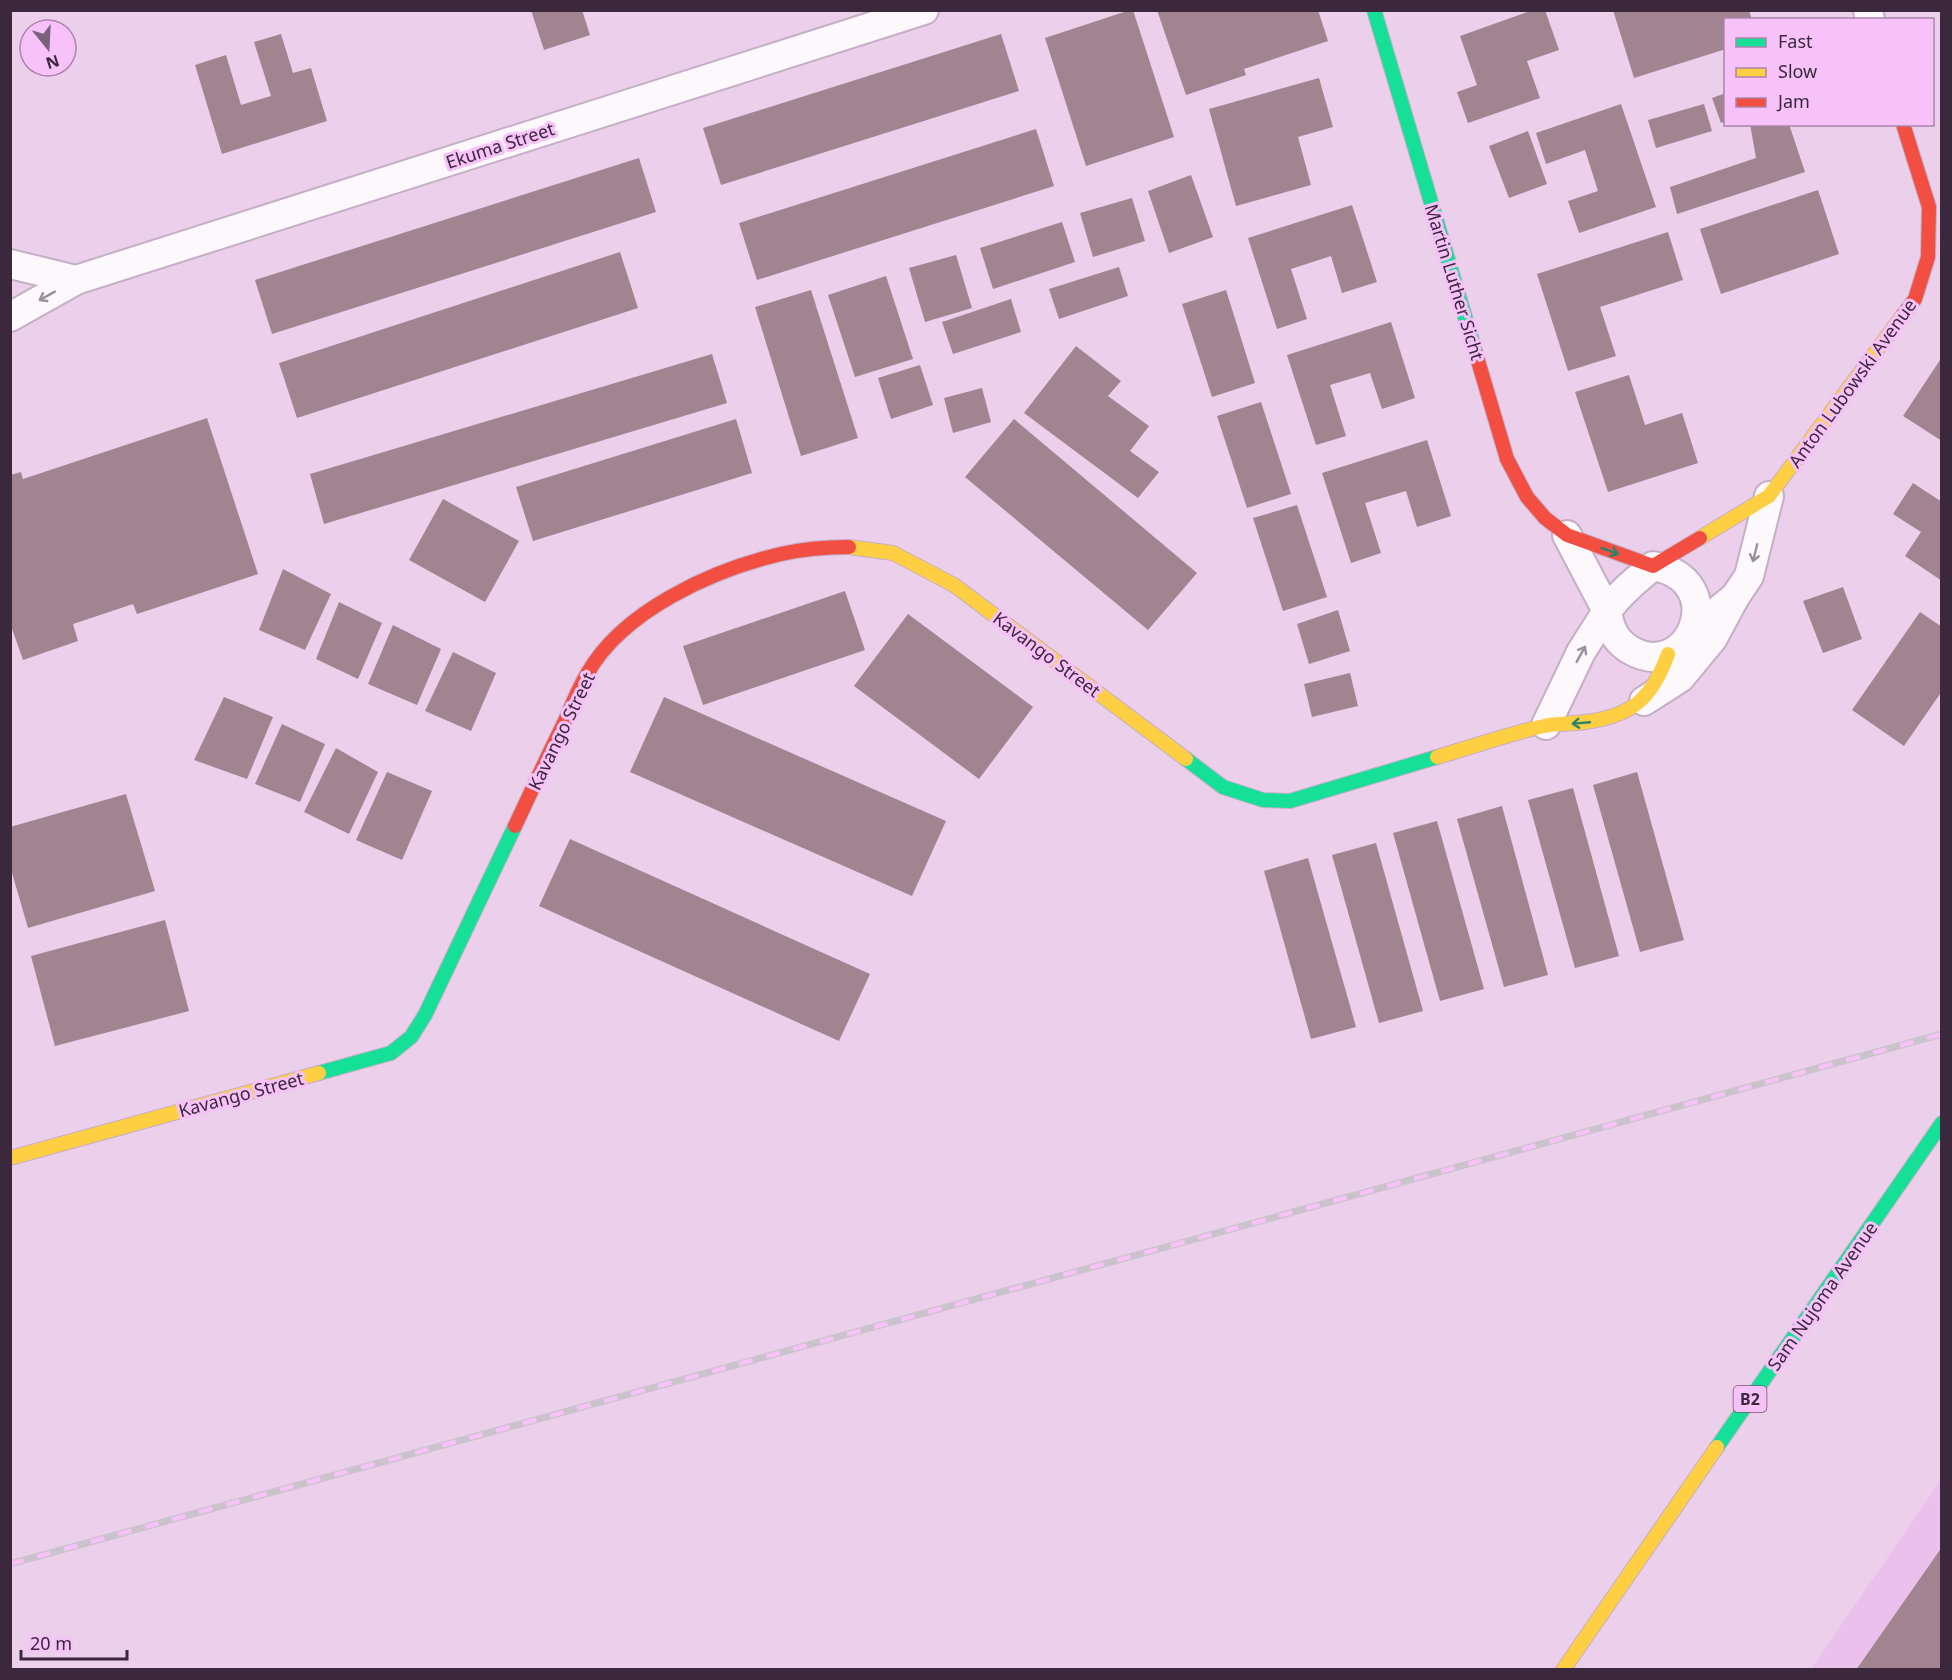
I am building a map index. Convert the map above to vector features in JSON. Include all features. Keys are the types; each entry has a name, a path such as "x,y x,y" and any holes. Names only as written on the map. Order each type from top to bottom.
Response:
{"main road":[{"name":"Martin Luther Sicht","path":"1374,10 1507,459 1527,496 1545,518 1567,535 1653,566"},
{"name":"Anton Lubowski Avenue","path":"1653,566 1769,496 1915,299 1928,257 1929,207 1904,126"},
{"name":"Kavango Street","path":"12,1151 391,1053 411,1037 425,1015 588,672 620,634 656,606 698,583 755,560 808,548 850,546 885,551 921,567 954,585 1223,786 1263,800 1290,801 1546,725 1587,723 1622,715 1648,695 1663,675 1668,654"},
{"name":"Sam Nujoma Avenue","path":"1563,1670 1939,1126"}],"street":[{"name":"Ekuma Street","path":"10,317 76,280 918,12"},
{"path":"10,264 76,280"},
{"name":"Anton Lubowski Avenue","path":"1693,630 1736,597 1749,576 1769,496"},
{"name":"Martin Luther Sicht","path":"1567,535 1607,611"},
{"path":"1546,725 1581,652 1607,611 1633,582 1653,566 1668,569 1691,587 1696,601 1697,616 1687,640 1668,654 1654,657 1626,648 1616,638 1610,626 1607,611"},
{"path":"1622,715 1680,678 1713,638 1736,597"}],"shaded area":[{"path":"1941,1480 1941,1669 1811,1669"}],"building":[{"path":"531,10 582,10 590,35 544,50"},
{"path":"1133,10 1174,137 1086,166 1045,38"},
{"path":"1157,10 1318,10 1328,41 1244,69 1246,75 1186,95"},
{"path":"1533,10 1545,10 1559,50 1527,61 1540,98 1468,123 1457,92 1477,85 1460,36"},
{"path":"1613,10 1749,10 1751,18 1724,18 1724,50 1634,78"},
{"path":"281,34 293,73 311,68 327,121 222,154 195,65 226,55 241,105 271,96 254,42"},
{"path":"1001,34 1019,91 721,185 703,128"},
{"path":"1319,78 1333,127 1298,137 1311,185 1236,206 1209,109"},
{"path":"1724,94 1724,122 1721,123 1712,98"},
{"path":"1621,104 1656,207 1579,233 1568,201 1598,191 1585,150 1546,164 1536,133"},
{"path":"1704,104 1712,131 1656,148 1648,120"},
{"path":"1750,126 1790,126 1805,172 1677,214 1670,187 1756,158"},
{"path":"1036,129 1054,186 757,280 739,223"},
{"path":"1528,131 1547,184 1509,198 1489,146"},
{"path":"639,158 656,212 272,334 255,280"},
{"path":"1191,175 1213,237 1169,253 1148,191"},
{"path":"1818,190 1839,254 1721,294 1700,229"},
{"path":"1132,198 1145,241 1093,257 1080,213"},
{"path":"1352,205 1377,282 1342,293 1331,256 1291,269 1307,319 1277,329 1248,238"},
{"path":"1062,222 1075,262 993,289 980,248"},
{"path":"1668,232 1683,280 1600,307 1616,356 1568,371 1537,274"},
{"path":"620,252 638,308 297,418 279,363"},
{"path":"956,255 972,308 925,322 909,268"},
{"path":"1119,267 1128,296 1059,319 1049,289"},
{"path":"886,276 913,359 855,377 828,295"},
{"path":"811,290 858,438 801,456 755,307"},
{"path":"1226,290 1255,383 1212,397 1182,304"},
{"path":"1011,299 1021,332 953,354 942,322"},
{"path":"1391,322 1415,398 1382,409 1370,373 1330,385 1346,436 1316,445 1287,355"},
{"path":"1076,346 1121,381 1108,396 1149,426 1130,451 1159,472 1138,498 1024,413"},
{"path":"712,354 727,403 324,524 310,474"},
{"path":"1942,357 1942,441 1903,416"},
{"path":"920,365 933,405 891,419 878,378"},
{"path":"1629,375 1645,425 1682,413 1698,463 1608,492 1575,392"},
{"path":"982,388 991,422 953,433 944,398"},
{"path":"1261,402 1291,494 1247,508 1217,416"},
{"path":"207,418 258,574 137,614 133,604 73,624 78,641 23,660 10,623 10,475 21,472 23,479"},
{"path":"736,419 752,473 533,541 516,487"},
{"path":"1014,419 1197,573 1148,630 965,477"},
{"path":"1427,440 1451,516 1417,527 1406,491 1365,503 1381,553 1351,563 1322,473"},
{"path":"1913,483 1942,502 1942,581 1905,556 1921,532 1893,514"},
{"path":"443,499 519,541 485,602 409,560"},
{"path":"1297,505 1327,597 1283,611 1253,518"},
{"path":"283,569 331,594 305,650 259,630"},
{"path":"1843,587 1862,639 1823,653 1803,601"},
{"path":"845,591 865,650 703,705 683,646"},
{"path":"339,602 382,623 358,679 316,659"},
{"path":"1338,610 1350,651 1309,664 1297,624"},
{"path":"1920,612 1942,627 1942,691 1904,746 1852,710"},
{"path":"908,614 1033,707 979,779 854,686"},
{"path":"393,625 441,649 417,705 368,684"},
{"path":"453,652 496,673 471,731 425,711"},
{"path":"1350,673 1358,706 1312,717 1304,684"},
{"path":"224,697 273,717 247,779 194,760"},
{"path":"664,697 946,821 912,896 630,772"},
{"path":"282,724 325,744 300,802 255,784"},
{"path":"336,748 378,772 349,834 304,812"},
{"path":"387,772 432,791 402,860 356,840"},
{"path":"1637,772 1684,940 1640,952 1593,785"},
{"path":"1573,788 1619,956 1575,968 1528,800"},
{"path":"126,794 155,891 28,928 10,866 10,827"},
{"path":"1502,806 1548,975 1504,987 1457,819"},
{"path":"1437,821 1484,989 1440,1001 1393,833"},
{"path":"570,839 870,974 839,1041 539,906"},
{"path":"1376,843 1423,1011 1379,1023 1332,855"},
{"path":"1308,858 1356,1027 1311,1039 1264,871"},
{"path":"165,920 189,1011 55,1046 31,956"},
{"path":"1942,1547 1942,1670 1856,1670"}],"railway":[{"path":"10,1564 1942,1034"}],"traffic: fast":[{"path":"1374,10 1476,354"},
{"path":"1186,759 1223,787 1263,800 1290,801 1437,757"},
{"path":"319,1073 391,1053 411,1037 425,1015 515,826"},
{"path":"1717,1447 1942,1123"}],"traffic: slow":[{"path":"1700,538 1769,496 1903,315"},
{"path":"849,547 893,553 954,585 1186,759"},
{"path":"1437,757 1544,726 1585,722 1616,715 1639,702 1647,693 1655,682 1668,654"},
{"path":"10,1158 319,1073"},
{"path":"1563,1670 1717,1447"}],"traffic: jam":[{"path":"1903,315 1915,299 1928,257 1929,207 1904,126"},
{"path":"1476,354 1507,459 1527,497 1545,518 1567,535 1653,566 1700,538"},
{"path":"515,826 587,674 603,651 623,630 672,596 727,570 789,552 849,547"}]}
